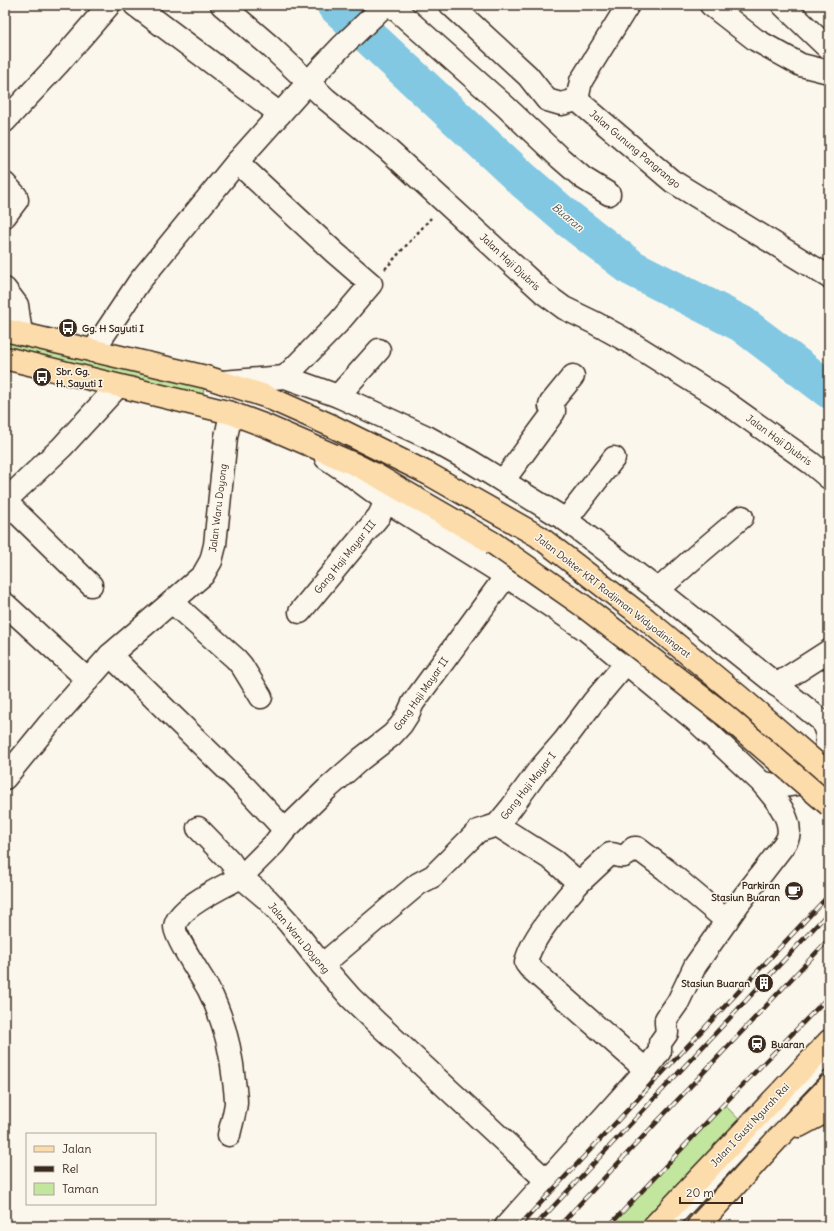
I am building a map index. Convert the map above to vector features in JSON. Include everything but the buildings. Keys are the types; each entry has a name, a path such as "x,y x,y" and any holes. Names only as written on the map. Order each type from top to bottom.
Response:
{"main road":[{"name":"Jalan Dokter KRT Radjiman Widyodiningrat","path":"13,332 206,377 265,396 330,425 427,473 538,536 646,619 748,703 829,774"},
{"path":"5,358 231,413 292,436 374,474 492,543 582,605 726,716 829,805"},
{"name":"Jalan I Gusti Ngurah Rai","path":"654,1226 829,1041"},
{"path":"698,1226 780,1136 829,1086"},
{"path":"780,1136 829,1110"}],"street":[{"path":"5,121 58,64 109,5"},
{"path":"135,5 280,114"},
{"name":"Jalan Haji Djubris","path":"222,5 270,46 315,74 326,99 392,154 545,294 564,308 596,323 633,344 721,399 781,441 829,478"},
{"path":"450,5 528,76 547,100 561,104 577,100 581,81 628,5"},
{"path":"711,5 756,40 794,62 829,72"},
{"path":"784,5 829,49"},
{"path":"93,351 139,282 238,162 315,74 341,47 386,6 505,106 583,178 609,194"},
{"name":"Jalan Gunung Pangrango","path":"577,100 672,182 829,277"},
{"path":"238,162 334,252 371,284 338,322 285,377"},
{"path":"5,184 16,196 17,200 5,216"},
{"path":"5,289 17,304 13,332"},
{"path":"338,396 379,350"},
{"path":"503,481 554,412 550,406 551,403 573,376"},
{"name":"Jalan Dokter KRT Radjiman Widyodiningrat","path":"222,382 285,377 338,396 427,437 503,481 566,520 658,590 822,721 827,734 828,747"},
{"path":"91,585 5,501 62,447 118,386"},
{"name":"Jalan Waru Doyong","path":"5,778 49,724 110,655 203,575 211,561 215,544 226,437 231,413"},
{"path":"292,436 347,472 386,501 506,576 585,629 695,720 762,783 779,804 788,826 788,838 783,846 726,921 695,966 678,1002 666,1019 667,1033 660,1043 660,1051 646,1070 506,1226"},
{"path":"566,520 614,458"},
{"name":"Gang Haji Mayar III","path":"300,612 379,516 386,501"},
{"path":"658,590 742,517"},
{"name":"Gang Haji Mayar II","path":"285,830 327,789 361,759 392,735 401,725 414,702 506,576"},
{"path":"172,602 236,659 242,666 260,697"},
{"path":"5,604 88,680"},
{"path":"776,685 829,651"},
{"path":"110,655 245,787 285,830 274,844 241,877 192,904 178,917 174,928 178,939 208,988 217,1006 226,1035 232,1059 236,1102 229,1135"},
{"name":"Gang Haji Mayar I","path":"322,966 418,884 433,876 478,831 497,825 538,771 564,741 594,701 626,663"},
{"path":"762,783 782,786 797,784 812,773 822,761 828,747"},
{"path":"497,825 554,861 579,883"},
{"name":"Jalan Waru Doyong","path":"198,828 230,861 241,877 267,899 288,922 322,966 351,998 547,1181"},
{"path":"646,1070 529,967 526,963 529,953 555,912 579,883 610,854 613,853 623,856 634,848 665,869 726,921"}],"lane":[{"path":"671,1226 829,1058"}],"path":[{"path":"371,284 435,214"}],"green space":[{"path":"5,330 206,377 201,405 5,358"},
{"path":"724,1104 747,1128 654,1226 608,1226"}],"waterway":[{"name":"Buaran","path":"335,5 522,179 566,217 632,268 742,324 829,390"}],"railway":[{"path":"519,1226 829,895"},
{"path":"535,1226 829,912"},
{"path":"559,1226 829,939"},
{"path":"609,1226 724,1104 829,996"}],"place":[{"name":"Gg. H Sayuti I","path":"68,328"},
{"name":"Sbr. Gg. H. Sayuti I","path":"42,377"},
{"name":"Parkiran Stasiun Buaran","path":"794,891"},
{"name":"Stasiun Buaran","path":"764,983"},
{"name":"Buaran","path":"757,1044"}]}
